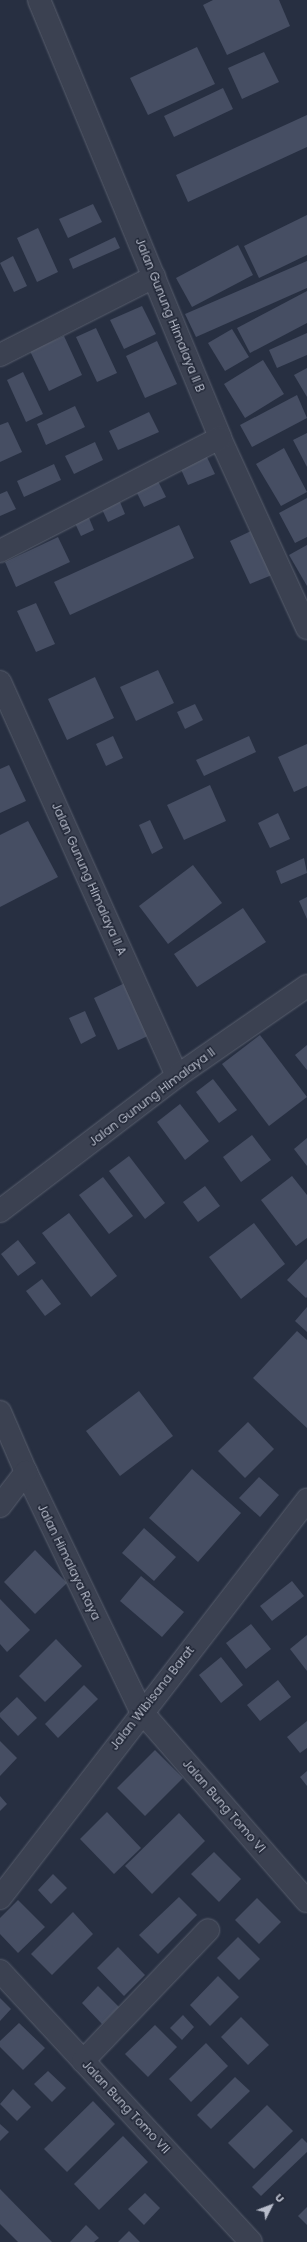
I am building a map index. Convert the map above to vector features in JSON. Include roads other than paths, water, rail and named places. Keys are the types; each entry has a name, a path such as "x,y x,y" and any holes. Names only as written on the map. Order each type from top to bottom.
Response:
{"street":[{"name":"Jalan Gunung Himalaya II B","path":"39,0 220,438 307,628"},
{"path":"0,355 154,277"},
{"path":"0,551 220,438"},
{"name":"Jalan Gunung Himalaya II A","path":"0,682 178,1076"},
{"name":"Jalan Gunung Himalaya II","path":"0,1211 178,1076 307,986"},
{"name":"Jalan Himalaya Raya","path":"0,1412 26,1472 141,1711"},
{"path":"0,1506 26,1472"},
{"name":"Jalan Wibisana Barat","path":"0,1898 141,1711 307,1500"},
{"name":"Jalan Bung Tomo VI","path":"141,1711 307,1901"},
{"path":"84,2061 208,1930"},
{"name":"Jalan Bung Tomo VII","path":"0,1971 252,2242"}]}
